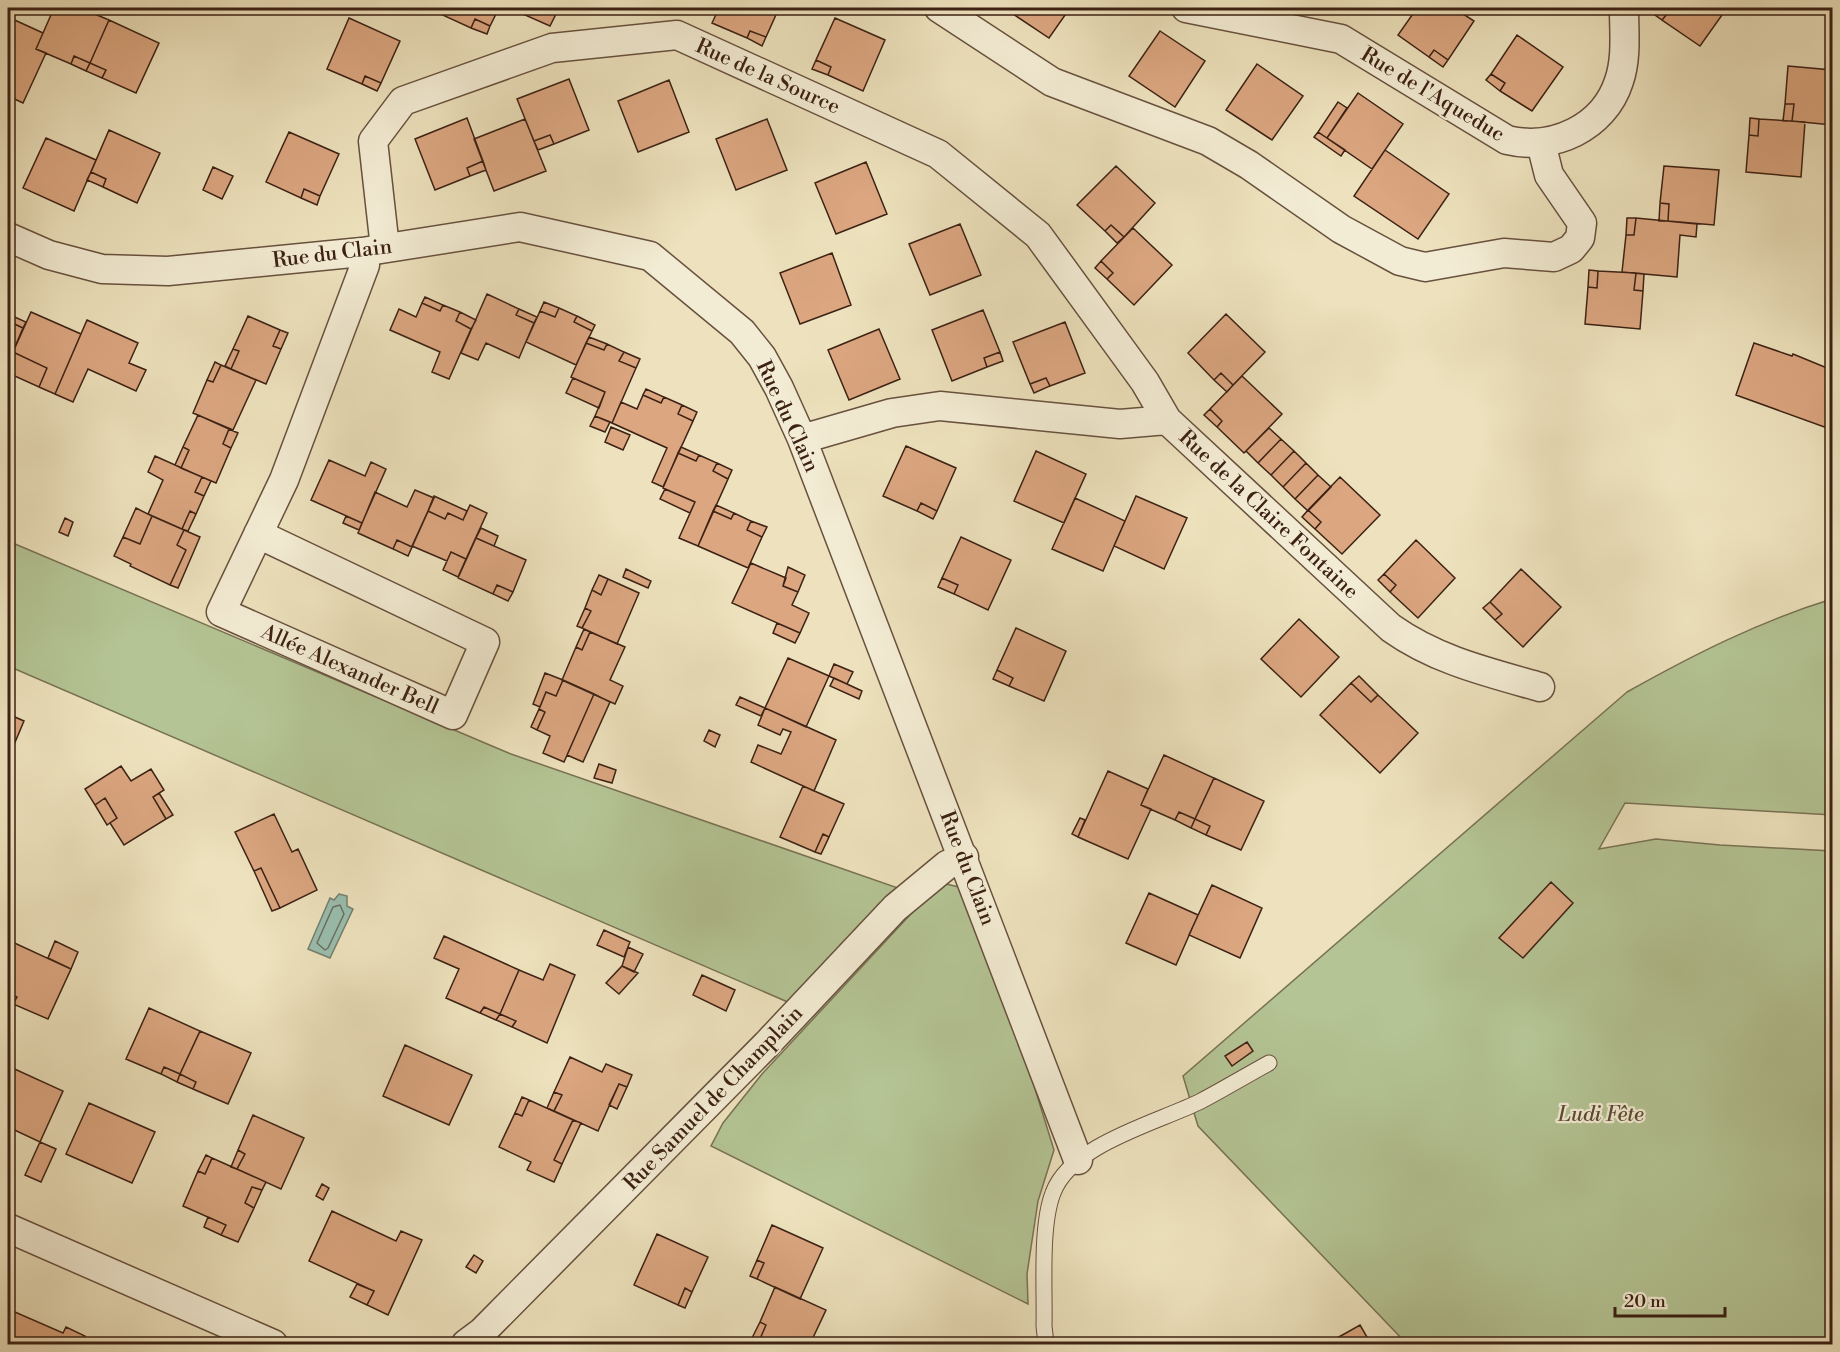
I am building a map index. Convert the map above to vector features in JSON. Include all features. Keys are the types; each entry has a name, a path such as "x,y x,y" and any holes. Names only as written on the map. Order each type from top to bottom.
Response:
{"street":[{"path":"939,8 1052,82 1208,141 1249,165 1341,229 1400,261 1425,267 1504,254 1554,257 1570,249 1580,238 1582,223 1549,175 1541,143"},
{"name":"Rue de l'Aqueduc","path":"1186,8 1341,39 1508,140 1541,143 1563,137 1588,124 1612,98 1624,59 1624,8"},
{"name":"Rue de la Source","path":"373,250 373,141 403,101 552,48 677,35 938,154 1038,235 1144,382 1167,420"},
{"name":"Rue du Clain","path":"8,237 49,255 102,269 168,271 373,250 520,227 650,256 742,332 762,357 802,439 964,857 1078,1160"},
{"name":"Allée Alexander Bell","path":"258,534 485,642 453,715 221,612 258,534 284,480 365,265 373,250"},
{"name":"Rue de la Claire Fontaine","path":"802,439 892,413 940,406 1120,424 1167,420 1241,486 1391,628 1412,643 1439,657 1540,687"},
{"name":"Rue Samuel de Champlain","path":"466,1344 482,1332 767,1044 895,908 946,865 964,857"},
{"path":"8,1228 273,1344"}],"lane":[{"path":"1046,1344 1044,1326 1049,1206 1059,1181 1078,1160 1121,1137 1201,1101 1269,1062"}],"green space":[{"path":"8,541 511,754 898,888 790,1003 8,666"},
{"name":"Ludi Fête","path":"1832,599 1832,815 1625,803 1599,849 1656,839 1832,851 1832,1344 1407,1344 1198,1126 1183,1076 1627,692 1727,640"},
{"path":"946,884 959,887 1018,1034 1054,1150 1038,1201 1027,1274 1028,1304 711,1146 723,1123 762,1074 922,902"}],"water":[{"path":"339,894 347,896 347,906 353,909 330,958 308,949 330,898 334,900"}],"building":[{"path":"54,8 80,8 109,20 90,63 74,56 71,64 36,49"},
{"path":"438,8 499,8 490,26 475,19 471,28 436,12"},
{"path":"518,8 559,8 550,26 516,11"},
{"path":"719,8 779,8 766,37 750,31 747,38 712,23"},
{"path":"1004,8 1070,8 1049,38"},
{"path":"1417,8 1454,8 1474,21 1448,60 1434,50 1429,57 1398,35"},
{"path":"1660,8 1672,8 1662,20 1655,15"},
{"path":"1672,8 1727,8 1700,46 1662,20"},
{"path":"8,17 43,33 36,49 46,53 23,103 8,96"},
{"path":"349,18 400,41 381,83 365,76 362,84 327,69"},
{"path":"835,18 885,40 863,91 828,75 831,67 816,60"},
{"path":"475,19 490,26 487,34 471,28"},
{"path":"109,20 159,43 136,93 102,78 106,70 90,63"},
{"path":"750,31 766,37 762,46 747,38"},
{"path":"1160,31 1205,61 1175,107 1129,76"},
{"path":"1517,35 1563,67 1532,111 1500,91 1505,83 1491,74"},
{"path":"1434,50 1448,60 1443,67 1429,57"},
{"path":"74,56 90,63 86,71 71,64"},
{"path":"816,60 831,67 828,75 812,69"},
{"path":"90,63 106,70 102,78 86,71"},
{"path":"1257,64 1303,96 1272,140 1226,110"},
{"path":"1788,66 1832,70 1832,125 1792,121 1794,104 1785,104"},
{"path":"1491,74 1505,83 1500,91 1486,80"},
{"path":"365,76 381,83 377,91 362,84"},
{"path":"569,79 589,130 554,144 550,135 534,141 517,99"},
{"path":"669,80 689,132 638,152 618,101"},
{"path":"1358,93 1403,124 1372,169 1327,138"},
{"path":"1338,102 1347,108 1327,138 1318,132"},
{"path":"1785,104 1794,104 1792,121 1783,121"},
{"path":"467,118 483,161 467,168 470,176 435,190 415,139"},
{"path":"1750,118 1759,119 1758,136 1749,135"},
{"path":"525,119 546,171 494,191 474,139"},
{"path":"767,119 787,170 736,190 716,139"},
{"path":"1759,119 1805,122 1801,177 1746,172 1749,135 1758,136"},
{"path":"109,130 160,153 137,203 103,187 106,179 91,172"},
{"path":"289,132 339,154 320,196 304,189 301,198 266,182"},
{"path":"1318,132 1345,150 1341,156 1314,137"},
{"path":"550,135 554,144 538,150 534,141"},
{"path":"46,138 96,160 74,211 23,188"},
{"path":"1385,150 1449,194 1418,239 1354,196"},
{"path":"483,161 486,170 470,176 467,168"},
{"path":"866,162 887,214 836,234 815,183"},
{"path":"1116,166 1155,203 1124,237 1111,225 1105,231 1077,205"},
{"path":"1664,166 1719,170 1714,225 1668,221 1669,204 1660,203"},
{"path":"213,167 233,176 222,199 203,190"},
{"path":"91,172 106,179 103,187 87,180"},
{"path":"304,189 320,196 317,205 301,198"},
{"path":"1660,203 1669,204 1668,221 1659,221"},
{"path":"1627,218 1636,218 1634,235 1626,235"},
{"path":"1636,218 1697,224 1696,237 1680,235 1677,277 1622,272 1626,235 1634,235"},
{"path":"960,224 981,275 930,295 909,244"},
{"path":"1111,225 1124,237 1117,243 1105,231"},
{"path":"1133,228 1172,265 1134,305 1107,279 1113,273 1101,261"},
{"path":"832,253 851,305 800,324 780,273"},
{"path":"1101,261 1113,273 1107,279 1095,268"},
{"path":"1589,270 1598,271 1597,288 1588,287"},
{"path":"1598,271 1636,273 1634,290 1643,291 1640,329 1585,324 1588,287 1597,288"},
{"path":"1636,273 1644,274 1643,291 1634,290"},
{"path":"487,294 519,309 516,315 534,323 519,358 486,343 478,360 461,353"},
{"path":"425,297 443,305 440,311 422,303"},
{"path":"544,302 559,308 555,317 540,311"},
{"path":"422,303 440,311 443,305 460,312 456,321 471,329 449,379 432,372 440,352 390,330 399,309 416,317"},
{"path":"559,308 577,316 574,322 592,331 576,365 526,342 540,311 555,317"},
{"path":"519,309 537,317 534,323 516,315"},
{"path":"983,310 1000,352 984,358 987,367 952,381 932,330"},
{"path":"31,312 81,334 55,394 39,387 47,368 13,352"},
{"path":"460,312 476,320 471,329 456,321"},
{"path":"8,314 26,322 23,328 8,321"},
{"path":"1226,314 1265,352 1233,385 1221,373 1214,380 1188,353"},
{"path":"248,316 280,330 273,346 281,349 266,384 231,369 239,351 233,349"},
{"path":"577,316 595,325 592,331 574,322"},
{"path":"87,320 138,343 129,363 146,370 136,391 88,369 73,402 55,394"},
{"path":"8,321 23,328 8,363"},
{"path":"1065,322 1085,373 1050,386 1046,378 1030,384 1013,342"},
{"path":"879,329 900,379 849,400 828,350"},
{"path":"280,330 288,333 281,349 273,346"},
{"path":"589,337 607,344 604,350 586,343"},
{"path":"586,343 604,350 607,344 624,352 619,361 636,368 612,423 595,416 605,392 571,377"},
{"path":"1754,343 1792,356 1793,354 1832,370 1830,429 1736,395"},
{"path":"233,349 239,351 231,369 225,366"},
{"path":"13,352 47,368 39,387 8,373 8,364"},
{"path":"624,352 640,359 636,368 619,361"},
{"path":"1000,352 1003,361 987,367 984,358"},
{"path":"215,362 221,365 213,382 207,380"},
{"path":"221,365 256,380 233,430 193,413 207,380 213,382"},
{"path":"1221,373 1233,385 1227,392 1214,380"},
{"path":"1242,376 1282,414 1244,453 1217,427 1222,421 1210,409"},
{"path":"573,378 605,392 599,408 566,393"},
{"path":"1046,378 1050,386 1034,393 1030,384"},
{"path":"646,389 664,397 661,403 643,395"},
{"path":"643,395 661,403 664,397 682,405 678,414 693,421 663,487 652,482 667,448 612,423 621,402 637,409"},
{"path":"682,405 697,412 693,421 678,414"},
{"path":"1210,409 1222,421 1217,427 1204,415"},
{"path":"198,415 229,429 223,444 231,448 216,483 181,468 189,450 183,447"},
{"path":"595,416 610,422 605,432 590,426"},
{"path":"611,427 630,435 623,450 605,442"},
{"path":"1269,428 1281,439 1258,463 1246,451"},
{"path":"229,429 238,433 231,448 223,444"},
{"path":"1281,439 1294,451 1271,475 1258,463"},
{"path":"906,446 956,468 937,511 921,503 917,511 883,496"},
{"path":"183,447 189,450 181,468 175,465"},
{"path":"681,447 699,455 696,461 678,453"},
{"path":"1036,451 1086,474 1064,523 1014,501"},
{"path":"1294,451 1306,463 1283,487 1271,475"},
{"path":"678,453 696,461 699,455 717,463 713,471 728,479 698,546 679,538 695,502 663,488"},
{"path":"155,456 202,477 195,492 204,496 196,514 190,511 182,529 148,514 163,480 148,472"},
{"path":"329,460 365,476 371,462 386,469 362,523 311,500"},
{"path":"717,463 732,470 728,479 713,471"},
{"path":"1306,463 1318,475 1295,499 1283,487"},
{"path":"1318,475 1331,487 1308,511 1295,499"},
{"path":"202,477 211,481 204,496 195,492"},
{"path":"1340,477 1380,515 1342,554 1315,529 1321,522 1308,510"},
{"path":"665,489 695,502 690,513 660,499"},
{"path":"415,490 434,498 412,547 397,540 393,549 358,533 375,492 407,507"},
{"path":"434,496 467,511 463,520 448,513 445,519 428,511"},
{"path":"1136,496 1187,518 1164,569 1114,546"},
{"path":"1075,498 1125,521 1103,571 1052,549"},
{"path":"921,503 937,511 933,519 917,511"},
{"path":"470,505 487,513 466,559 451,552 447,561 412,546 428,511 445,519 448,513 463,520"},
{"path":"716,505 734,513 731,519 713,511"},
{"path":"136,508 152,516 140,544 123,537"},
{"path":"1308,510 1321,522 1315,529 1302,517"},
{"path":"190,511 196,514 188,531 182,529"},
{"path":"713,511 731,519 734,513 751,521 747,530 762,537 748,568 698,546"},
{"path":"152,516 184,530 177,545 186,550 170,585 114,556 123,537 140,544"},
{"path":"346,516 362,523 359,530 343,523"},
{"path":"65,518 73,522 68,536 59,532"},
{"path":"751,521 767,527 762,537 747,530"},
{"path":"481,528 498,536 494,546 476,538"},
{"path":"184,530 200,537 178,588 170,585 186,550 177,545"},
{"path":"961,537 1011,560 988,610 954,594 958,585 942,578"},
{"path":"476,538 526,560 513,592 497,585 493,594 458,578"},
{"path":"397,540 412,547 408,556 393,549"},
{"path":"1416,540 1455,578 1418,618 1390,592 1396,585 1384,574"},
{"path":"451,552 466,559 458,577 443,570"},
{"path":"751,563 786,578 783,586 798,592 792,605 809,613 800,633 732,603"},
{"path":"788,567 805,575 798,592 783,586"},
{"path":"626,569 651,581 648,588 623,577"},
{"path":"1521,569 1561,607 1523,647 1495,620 1502,614 1490,602"},
{"path":"1384,574 1396,585 1390,592 1378,580"},
{"path":"599,575 608,579 601,595 592,590"},
{"path":"942,578 958,585 954,594 938,587"},
{"path":"608,579 639,593 617,644 582,628 591,611 585,608 592,590 601,595"},
{"path":"497,585 513,592 508,601 493,594"},
{"path":"1490,602 1502,614 1495,620 1483,608"},
{"path":"585,608 591,611 582,628 577,626"},
{"path":"1299,619 1339,657 1301,697 1261,659"},
{"path":"777,623 800,633 795,643 773,633"},
{"path":"1016,628 1066,651 1044,701 1009,686 1013,678 997,670"},
{"path":"584,629 590,632 582,650 576,647"},
{"path":"590,632 625,647 610,680 623,686 615,704 562,680 576,647 582,650"},
{"path":"788,658 829,676 806,727 765,708"},
{"path":"834,664 853,672 847,684 829,676"},
{"path":"997,670 1013,678 1009,686 993,679"},
{"path":"545,673 563,680 556,696 546,692 540,707 533,704"},
{"path":"1359,676 1378,695 1371,702 1351,683"},
{"path":"834,678 862,691 859,699 830,686"},
{"path":"563,680 594,694 564,762 543,753 550,736 537,730 545,712 539,709 546,692 556,696"},
{"path":"1351,683 1371,702 1378,695 1418,733 1380,773 1320,715"},
{"path":"594,694 610,702 583,762 567,755"},
{"path":"740,697 765,708 761,716 736,705"},
{"path":"765,708 836,740 814,791 751,762 758,745 781,754 791,732 783,729 780,735 758,725"},
{"path":"539,709 545,712 537,730 531,727"},
{"path":"8,714 24,721 8,759"},
{"path":"709,730 720,735 715,747 704,741"},
{"path":"1164,755 1214,778 1195,819 1179,812 1175,820 1141,805"},
{"path":"599,764 616,770 612,783 594,778"},
{"path":"121,766 131,781 151,769 164,790 153,797 166,819 124,845 110,823 117,818 105,798 95,805 85,789"},
{"path":"1108,771 1148,789 1141,805 1151,809 1128,859 1078,837"},
{"path":"1214,778 1264,801 1241,850 1206,835 1210,826 1195,819"},
{"path":"803,786 844,804 829,837 823,834 815,852 780,837"},
{"path":"159,793 173,815 166,819 153,797"},
{"path":"105,798 117,818 107,825 95,805"},
{"path":"1179,812 1195,819 1191,828 1175,820"},
{"path":"274,814 292,852 298,849 317,890 280,908 261,868 254,871 235,832"},
{"path":"1080,818 1085,820 1078,837 1072,834"},
{"path":"1195,819 1210,826 1206,835 1191,828"},
{"path":"823,834 829,837 821,854 815,852"},
{"path":"261,868 280,908 272,911 254,871"},
{"path":"1551,882 1573,903 1523,958 1499,938"},
{"path":"1212,885 1262,908 1240,958 1189,935"},
{"path":"1149,893 1198,915 1176,965 1126,943"},
{"path":"604,930 630,942 624,957 597,945"},
{"path":"444,936 519,970 500,1014 484,1007 480,1013 446,998 459,969 434,958"},
{"path":"8,940 71,969 48,1019 13,1004 17,997 8,993"},
{"path":"55,941 78,952 71,969 48,958"},
{"path":"628,947 643,954 634,972 622,966"},
{"path":"550,964 575,975 547,1043 512,1027 516,1021 500,1014 519,970 543,980"},
{"path":"622,966 638,973 619,994 606,983"},
{"path":"702,975 735,990 726,1011 693,995"},
{"path":"484,1007 500,1014 496,1020 480,1013"},
{"path":"149,1008 200,1031 180,1074 164,1067 161,1074 126,1059"},
{"path":"500,1014 516,1021 512,1027 496,1020"},
{"path":"200,1031 251,1053 228,1104 193,1089 196,1082 180,1074"},
{"path":"1247,1042 1253,1051 1232,1066 1225,1056"},
{"path":"405,1045 472,1075 449,1125 383,1096"},
{"path":"570,1057 602,1072 606,1064 632,1075 627,1087 619,1084 598,1131 554,1111 562,1095 554,1092"},
{"path":"8,1066 63,1091 40,1142 8,1127"},
{"path":"164,1067 180,1074 177,1082 161,1074"},
{"path":"180,1074 196,1082 193,1089 177,1082"},
{"path":"619,1084 627,1087 617,1109 609,1105"},
{"path":"554,1092 562,1095 554,1111 547,1108"},
{"path":"522,1097 529,1100 522,1116 515,1113"},
{"path":"529,1100 573,1120 554,1160 562,1164 554,1182 527,1170 531,1162 499,1147 515,1113 522,1116"},
{"path":"89,1103 155,1132 132,1183 66,1154"},
{"path":"253,1115 304,1138 281,1189 237,1169 245,1154 238,1150"},
{"path":"573,1120 581,1123 562,1164 554,1160"},
{"path":"40,1142 56,1149 41,1182 25,1175"},
{"path":"238,1150 245,1154 237,1169 231,1167"},
{"path":"206,1155 212,1158 205,1174 198,1171"},
{"path":"212,1158 266,1182 262,1190 252,1187 245,1203 254,1208 238,1242 221,1235 226,1225 183,1206 198,1171 205,1174"},
{"path":"322,1184 329,1188 323,1200 316,1196"},
{"path":"252,1187 262,1190 254,1208 245,1203"},
{"path":"332,1211 396,1241 401,1231 422,1240 388,1315 367,1305 374,1291 309,1261"},
{"path":"208,1217 226,1225 221,1235 204,1227"},
{"path":"772,1225 823,1248 800,1299 757,1279 764,1263 757,1260"},
{"path":"657,1234 708,1257 692,1292 685,1288 678,1305 634,1285"},
{"path":"474,1255 483,1261 476,1273 466,1267"},
{"path":"757,1260 764,1263 757,1279 750,1276"},
{"path":"357,1284 374,1291 367,1305 350,1297"},
{"path":"775,1287 826,1310 810,1344 766,1344 759,1341 766,1325 760,1322"},
{"path":"685,1288 692,1292 685,1308 678,1305"},
{"path":"8,1309 63,1333 66,1327 85,1336 81,1344 8,1344"},
{"path":"760,1322 766,1325 759,1341 752,1338"},
{"path":"1360,1325 1371,1344 1326,1344 1346,1333"}]}
